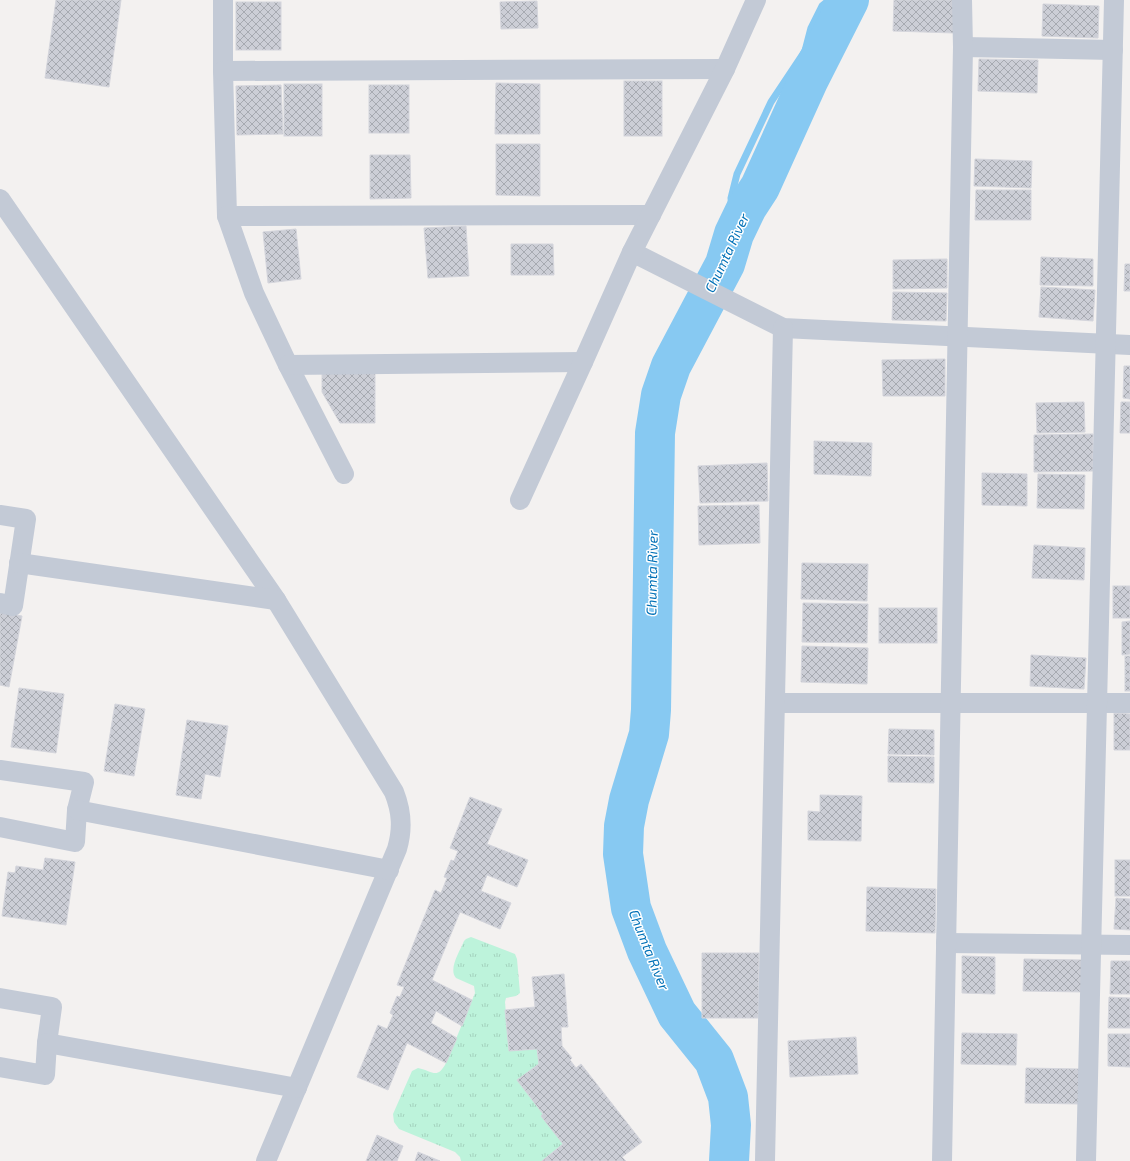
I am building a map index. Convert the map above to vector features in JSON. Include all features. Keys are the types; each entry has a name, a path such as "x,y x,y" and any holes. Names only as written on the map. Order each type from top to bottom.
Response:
{"street":[{"path":"223,0 223,71 227,216 254,293 288,365 344,474"},
{"path":"520,500 584,362 632,252 725,69 756,0"},
{"path":"942,1161 964,47 962,0"},
{"path":"1086,1161 1114,0"},
{"path":"964,47 1113,50"},
{"path":"223,71 725,69"},
{"path":"0,199 276,600 394,792 399,803 401,821 400,838 389,870 266,1161"},
{"path":"227,216 651,215"},
{"path":"632,252 783,328 1130,345"},
{"path":"765,1161 783,328"},
{"path":"288,365 584,362"},
{"path":"0,515 26,519 13,606 0,603"},
{"path":"19,563 276,600"},
{"path":"775,703 1130,703"},
{"path":"0,770 84,782 77,810 75,842 0,827"},
{"path":"77,810 389,870"},
{"path":"946,943 1130,945"},
{"path":"0,998 52,1008 47,1043 45,1075 0,1067"},
{"path":"47,1043 297,1088"}],"green space":[{"path":"471,937 515,954 517,959 520,993 516,996 506,998 505,1002 509,1051 537,1049 539,1064 517,1080 543,1114 563,1144 542,1161 461,1161 460,1157 455,1152 399,1129 394,1122 393,1114 412,1071 418,1068 437,1073 446,1063 475,993 474,986 456,978 453,970 464,941"}],"building":[{"path":"56,0 121,0 109,87 45,78"},
{"path":"894,0 955,0 954,33 893,31"},
{"path":"537,1 538,28 501,29 500,2"},
{"path":"236,2 281,2 281,50 236,50"},
{"path":"1043,4 1099,6 1098,38 1042,36"},
{"path":"979,59 1038,60 1037,93 978,91"},
{"path":"624,81 662,81 662,136 624,136"},
{"path":"496,83 540,84 540,134 495,134"},
{"path":"284,84 322,84 322,136 284,136"},
{"path":"281,85 283,134 237,135 236,86"},
{"path":"369,85 409,85 409,133 369,133"},
{"path":"496,144 540,144 540,196 496,195"},
{"path":"370,155 410,155 411,198 370,199"},
{"path":"975,159 1032,161 1031,188 974,186"},
{"path":"976,190 1031,190 1031,220 975,220"},
{"path":"466,226 469,276 428,278 424,228"},
{"path":"296,229 301,279 268,283 263,232"},
{"path":"511,244 553,244 554,275 511,275"},
{"path":"1041,257 1093,259 1093,286 1040,285"},
{"path":"947,259 947,288 893,289 893,260"},
{"path":"1125,264 1130,264 1130,291 1124,291"},
{"path":"1041,287 1095,290 1093,321 1039,317"},
{"path":"893,292 947,293 946,321 892,320"},
{"path":"945,359 945,396 883,396 882,360"},
{"path":"1124,366 1130,366 1130,399 1123,398"},
{"path":"322,370 375,371 375,423 340,423 322,392"},
{"path":"1084,402 1085,432 1037,433 1036,403"},
{"path":"1121,402 1130,402 1130,433 1120,433"},
{"path":"1093,434 1093,471 1034,472 1034,435"},
{"path":"814,441 872,443 871,476 814,474"},
{"path":"767,463 768,501 700,503 698,466"},
{"path":"982,473 1027,474 1027,506 982,505"},
{"path":"1038,474 1085,475 1084,509 1037,508"},
{"path":"759,505 760,543 699,545 698,506"},
{"path":"1034,545 1085,548 1084,580 1032,578"},
{"path":"802,563 868,564 867,601 801,599"},
{"path":"1113,586 1130,586 1130,618 1113,618"},
{"path":"803,603 868,604 867,643 802,642"},
{"path":"879,608 937,608 937,643 879,643"},
{"path":"0,612 22,616 9,687 0,685"},
{"path":"1130,621 1130,654 1122,655 1122,622"},
{"path":"802,646 868,648 867,684 801,682"},
{"path":"1031,655 1086,658 1084,689 1030,686"},
{"path":"1125,656 1130,656 1130,691 1125,691"},
{"path":"19,688 64,694 56,753 11,747"},
{"path":"115,704 145,709 134,776 104,771"},
{"path":"1114,713 1130,714 1130,750 1114,750"},
{"path":"187,720 228,726 220,777 205,774 201,799 176,795"},
{"path":"889,729 934,730 934,755 888,754"},
{"path":"888,756 934,757 934,783 888,782"},
{"path":"820,795 862,796 861,841 808,840 808,811 820,812"},
{"path":"470,797 502,809 487,844 528,860 517,887 487,875 481,891 511,903 500,929 460,912 432,980 472,1000 462,1026 436,1011 431,1023 457,1038 446,1063 407,1043 388,1090 357,1077 378,1025 387,1029 393,1015 390,1013 397,996 400,997 404,987 397,985 435,890 441,893 447,878 444,877 451,860 454,861 458,851 450,848"},
{"path":"45,858 75,862 66,925 2,916 8,872 15,873 16,866 43,870"},
{"path":"1115,860 1130,860 1130,896 1115,896"},
{"path":"867,887 936,889 935,933 866,931"},
{"path":"1116,898 1130,899 1130,930 1114,929"},
{"path":"702,953 759,953 758,1018 702,1018"},
{"path":"962,956 995,957 995,994 962,993"},
{"path":"1024,959 1083,960 1083,992 1023,991"},
{"path":"1111,961 1130,961 1130,994 1110,994"},
{"path":"564,974 568,1027 561,1027 562,1046 572,1058 570,1060 576,1068 581,1064 642,1142 622,1157 626,1161 542,1161 563,1144 541,1116 543,1114 517,1080 539,1064 537,1049 509,1051 505,1010 535,1007 532,977"},
{"path":"1109,997 1130,998 1130,1028 1108,1028"},
{"path":"962,1033 1017,1034 1016,1065 961,1064"},
{"path":"1108,1034 1130,1034 1130,1067 1108,1066"},
{"path":"856,1037 858,1074 790,1077 788,1041"},
{"path":"1026,1068 1080,1069 1080,1104 1025,1103"},
{"path":"377,1135 403,1146 397,1161 366,1161"},
{"path":"418,1152 440,1161 415,1161"}],"waterway":[{"path":"734,234 731,198 737,174 771,102 805,51 811,28 822,6 829,0"},
{"name":"Chumta River","path":"729,1161 731,1125 728,1097 714,1060 677,1014 647,951 631,908 623,854 624,826 629,800 649,734 651,710 655,433 661,395 671,366 725,264 734,234 747,207 760,187 808,81 849,0"}]}
